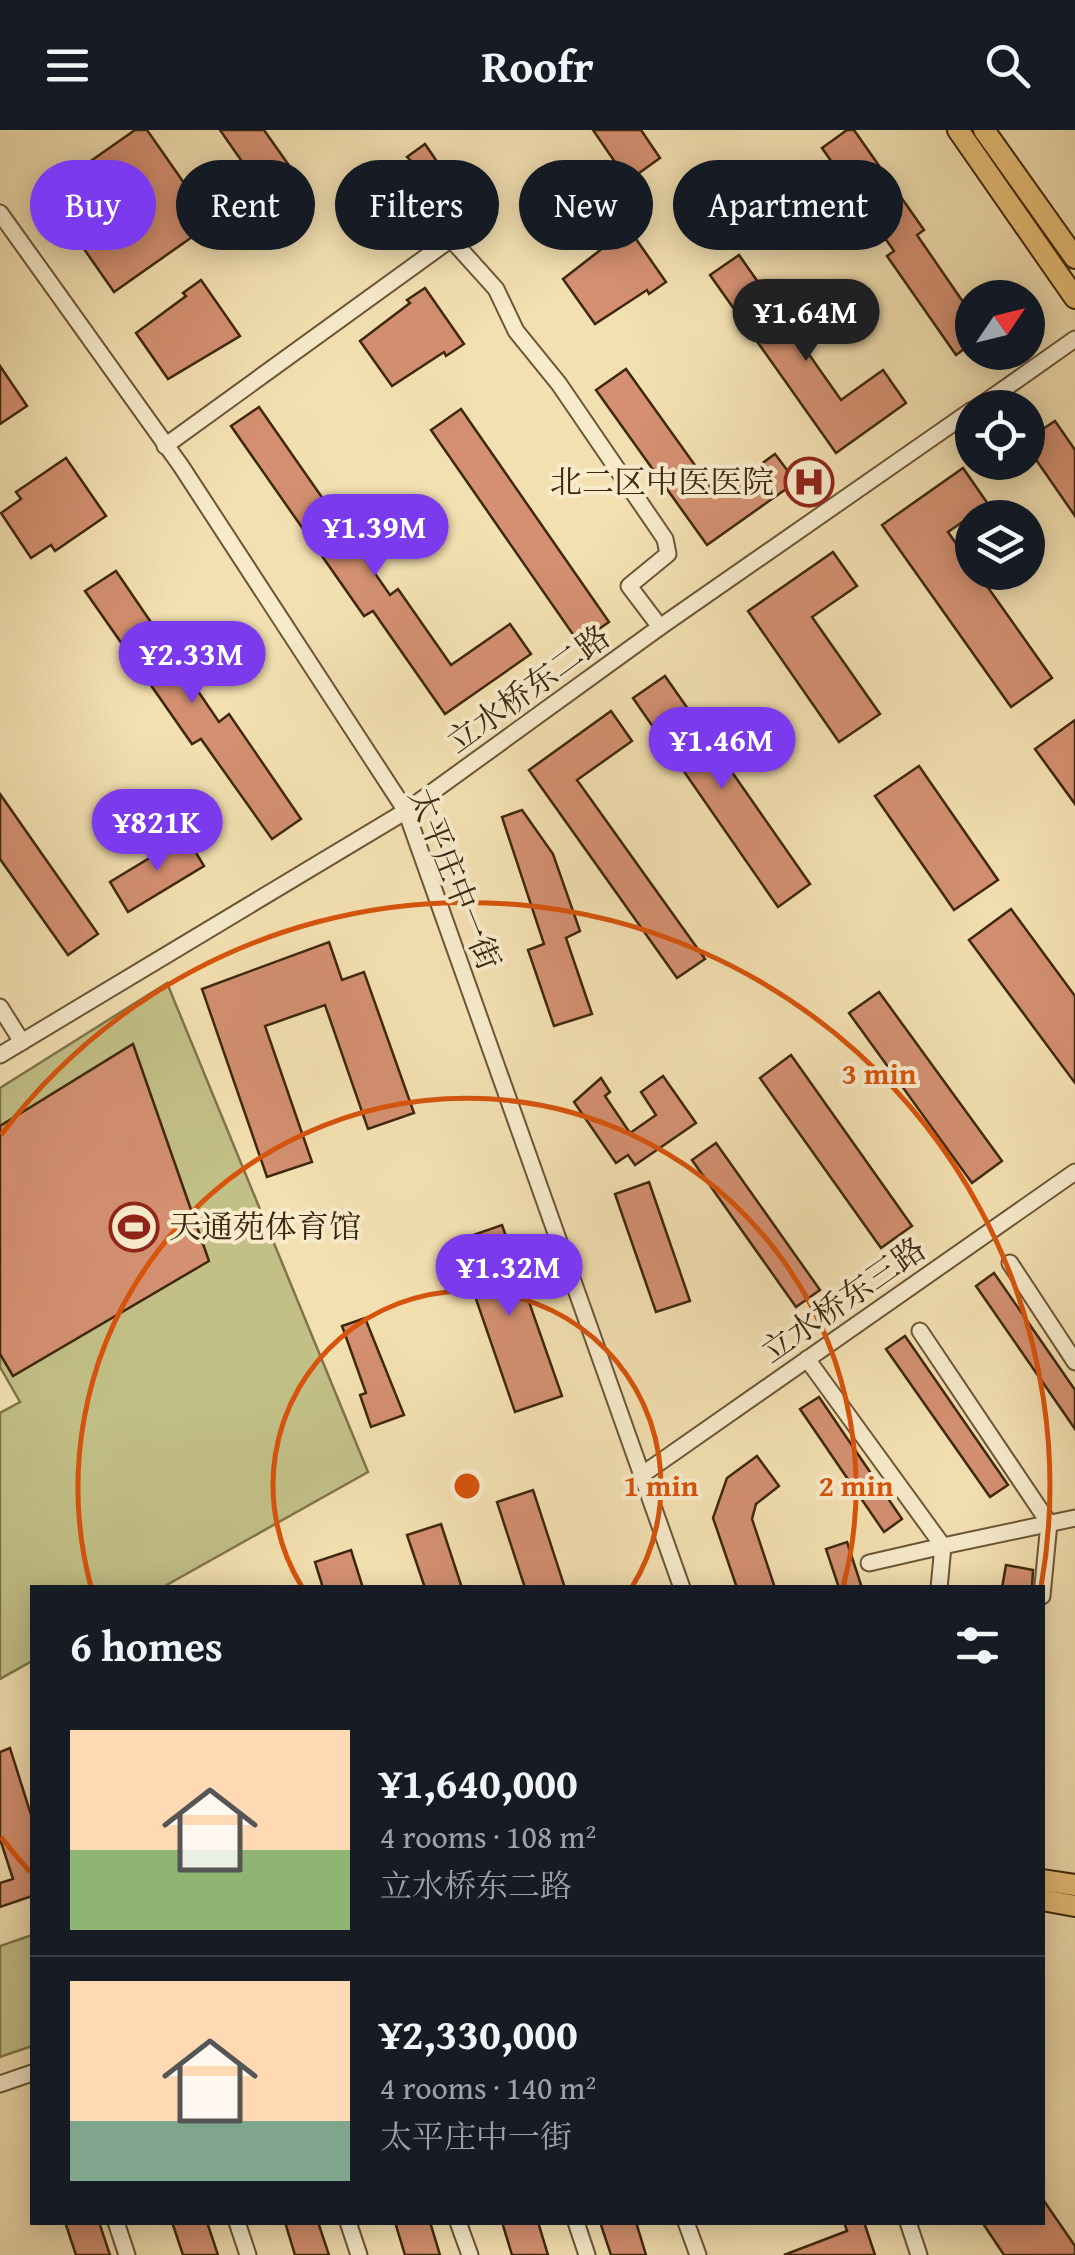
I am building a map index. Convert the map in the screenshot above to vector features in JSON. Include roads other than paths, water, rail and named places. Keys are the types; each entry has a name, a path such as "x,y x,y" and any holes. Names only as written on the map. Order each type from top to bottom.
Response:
{"main road":[{"path":"958,130 1075,298"},
{"path":"984,130 1075,258"},
{"path":"1045,1880 1075,1885"},
{"path":"1045,1901 1075,1906"}],"street":[{"name":"太平庄中一街","path":"0,214 165,446 406,811 681,1585"},
{"path":"165,446 451,238 496,290 516,332 558,384 666,539 668,554 629,586 660,627"},
{"name":"立水桥东二路","path":"1002,390 1075,339"},
{"name":"立水桥东二路","path":"0,1055 406,811 660,627 955,423"},
{"path":"0,1006 22,1042"},
{"name":"立水桥东三路","path":"643,1474 1075,1172"},
{"path":"1010,1264 1075,1362"},
{"path":"920,1331 1049,1523 1043,1585"},
{"path":"807,1359 943,1546 939,1585"},
{"path":"869,1563 1075,1518"},
{"path":"0,2084 30,2074"},
{"path":"117,2225 127,2255"},
{"path":"238,2225 248,2255"},
{"path":"349,2225 360,2255"},
{"path":"459,2225 470,2255"},
{"path":"577,2225 587,2255"},
{"path":"687,2225 698,2255"},
{"path":"909,2225 918,2255"}],"place":[{"name":"北二区中医医院","path":"809,482"},
{"name":"天通苑体育馆","path":"134,1227"}]}
